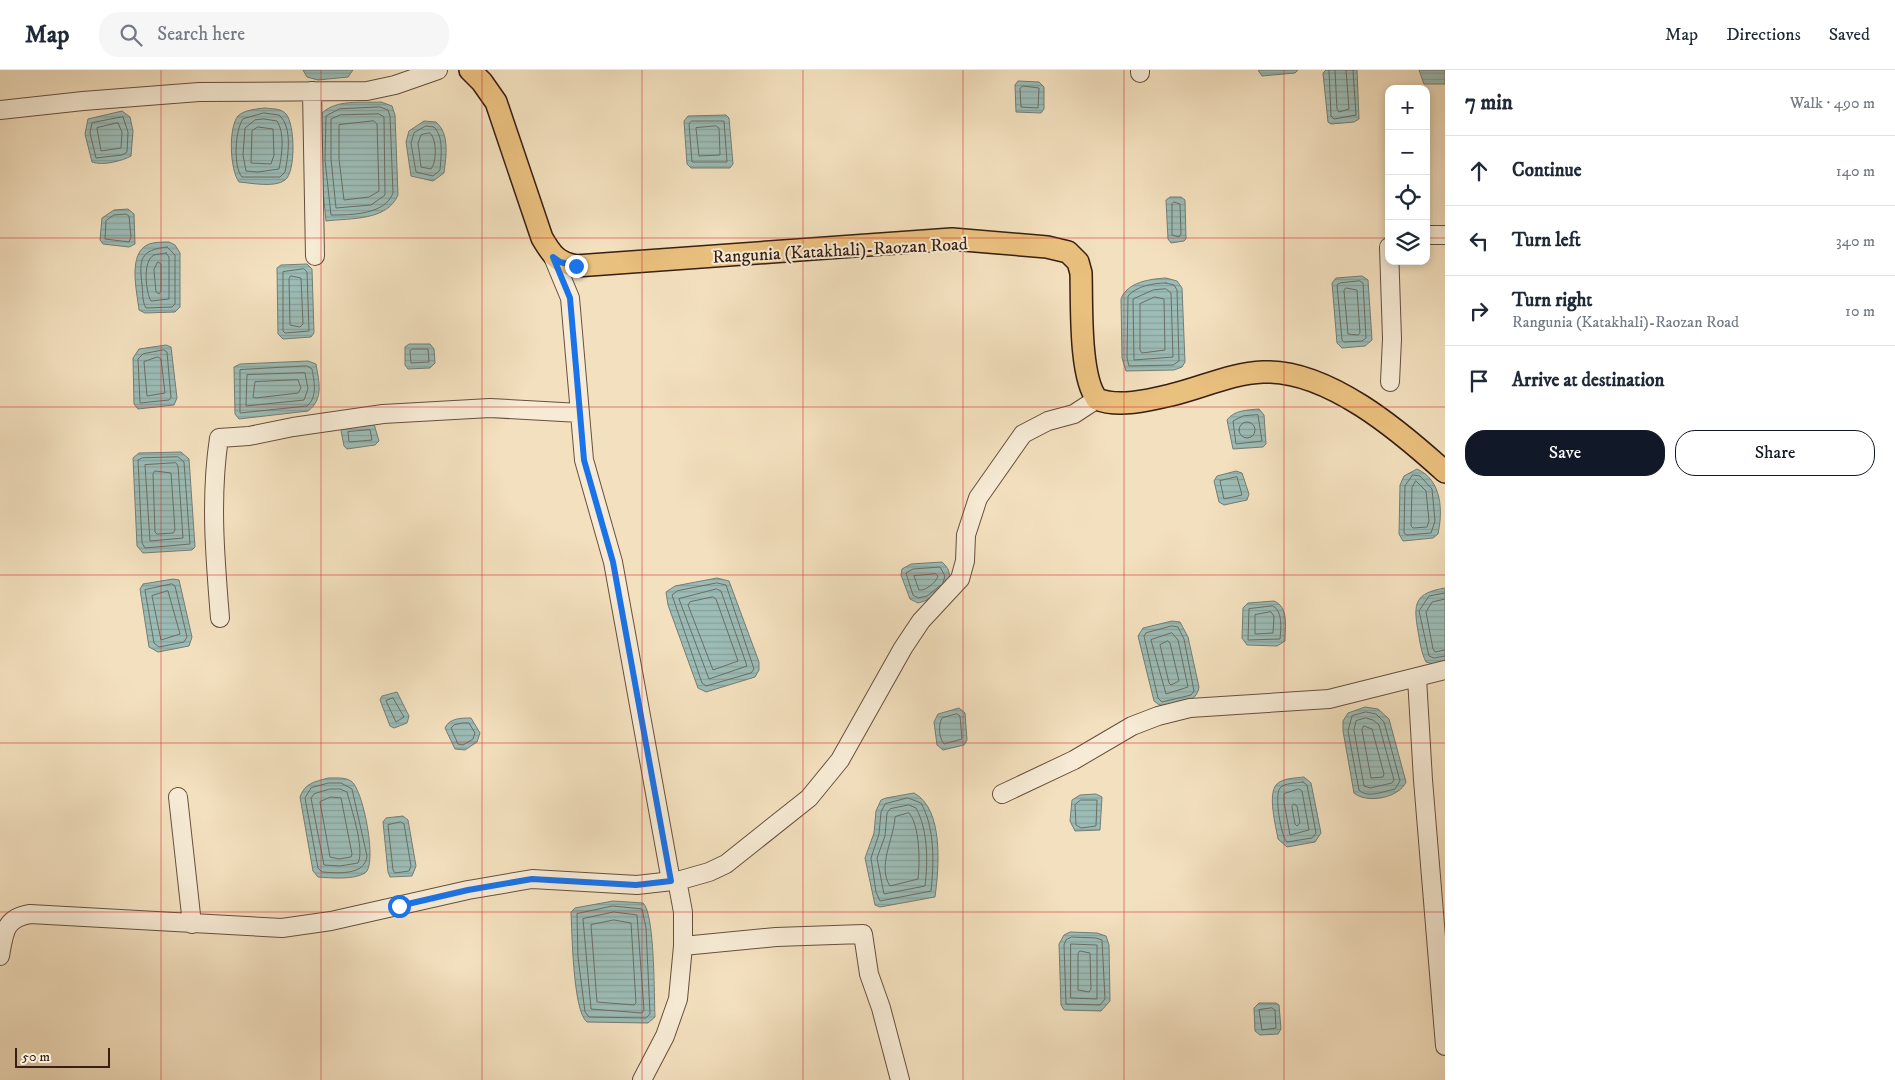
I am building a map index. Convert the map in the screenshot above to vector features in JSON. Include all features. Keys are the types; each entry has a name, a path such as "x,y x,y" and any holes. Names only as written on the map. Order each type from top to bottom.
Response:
{"main road":[{"path":"470,70 482,82 496,102 542,238 553,257"},
{"name":"Rangunia (Katakhali)-Raozan Road","path":"553,257 560,262 576,266 952,239 1047,247 1068,252 1078,262 1081,272 1088,384 1096,399"},
{"path":"1096,399 1116,403 1139,400 1196,389 1250,373 1281,372 1338,391 1386,424 1445,472"}],"street":[{"path":"0,110 83,100 199,92 367,91 395,85 438,70"},
{"path":"312,91 315,256"},
{"path":"1430,235 1445,235"},
{"path":"553,257 570,298 584,460 615,572 674,881 683,912 683,946 678,999 665,1036 642,1080"},
{"path":"1390,265 1392,338 1390,382"},
{"path":"0,956 8,926 20,916 47,914 192,924 292,927 331,921 468,890 532,879 636,885 674,881 708,872 726,864 809,798 840,760 916,628 960,579 965,561 966,535 971,514 978,498 1016,443 1029,429 1074,414 1096,399"},
{"path":"220,618 213,531 214,471 219,438 249,436 293,427 383,414 490,408 580,414"},
{"path":"1002,794 1074,760 1132,726 1158,716 1190,708 1329,699 1445,670"},
{"path":"1417,678 1423,780 1445,1046"},
{"path":"178,797 192,924"},
{"path":"683,946 776,937 863,934 869,974 881,1008 900,1080"}],"water":[{"path":"303,70 353,70 348,77 318,80 307,77"},
{"path":"1258,70 1298,70 1295,73 1262,76"},
{"path":"1326,70 1357,70 1359,119 1354,122 1331,124 1328,122 1323,73"},
{"path":"1419,70 1445,70 1445,84 1424,84"},
{"path":"1018,81 1039,82 1044,87 1044,109 1041,113 1016,112 1015,85"},
{"path":"381,102 392,106 395,115 398,195 386,210 377,214 367,217 326,221 320,160 322,113 342,104"},
{"path":"265,108 282,111 289,119 293,137 293,158 289,175 285,180 275,184 239,182 234,168 231,149 235,122 243,112"},
{"path":"122,111 130,117 133,131 131,156 112,162 92,162 85,134 88,119"},
{"path":"726,115 729,118 733,164 730,168 691,168 687,164 684,121 688,116"},
{"path":"424,121 436,122 445,139 444,173 433,181 411,176 406,142 409,131"},
{"path":"1170,197 1181,197 1185,200 1186,239 1184,241 1171,243 1168,239 1166,200"},
{"path":"128,209 134,214 135,244 129,247 103,244 100,240 102,218 114,210"},
{"path":"169,242 175,245 180,253 180,307 175,312 145,313 139,310 135,273 138,255 149,244"},
{"path":"307,264 312,269 314,333 311,337 283,339 278,334 277,268 281,265"},
{"path":"1362,276 1368,280 1372,340 1365,346 1342,348 1337,343 1332,283 1336,278"},
{"path":"1166,278 1177,281 1182,288 1185,362 1182,367 1174,370 1126,371 1122,358 1121,299 1128,289 1140,282"},
{"path":"409,344 430,344 434,349 435,363 430,368 408,369 405,365 405,347"},
{"path":"166,345 171,347 177,398 174,405 138,409 134,404 133,358 139,349"},
{"path":"308,361 316,364 319,390 316,401 308,411 239,419 235,414 234,367 240,364"},
{"path":"1259,409 1264,415 1266,444 1263,447 1233,449 1227,420 1237,412"},
{"path":"374,424 379,441 375,445 347,449 344,446 341,431 344,427"},
{"path":"181,452 189,459 195,547 192,550 143,553 137,546 133,458 139,453"},
{"path":"1417,469 1432,481 1436,488 1440,506 1440,525 1438,534 1433,538 1403,541 1399,534 1400,485 1404,476"},
{"path":"1236,471 1242,473 1249,494 1247,500 1224,505 1219,502 1214,481 1217,476"},
{"path":"942,562 950,575 944,588 925,601 918,603 910,599 901,575 902,569 911,564"},
{"path":"717,578 729,581 759,662 759,670 755,677 706,692 698,688 668,605 666,592 675,586"},
{"path":"173,579 179,580 192,637 189,646 158,652 149,647 140,589 143,584"},
{"path":"1445,588 1445,661 1434,664 1426,662 1423,654 1416,621 1416,606 1422,596"},
{"path":"1274,601 1279,604 1284,613 1285,641 1277,646 1247,645 1242,638 1243,608 1248,603"},
{"path":"1172,621 1180,622 1188,637 1199,687 1197,693 1190,700 1162,707 1154,701 1138,636 1143,628"},
{"path":"397,692 409,716 407,723 394,728 390,726 380,700 382,696"},
{"path":"1365,707 1378,709 1389,719 1406,782 1397,792 1382,798 1367,798 1354,793 1343,731 1343,721 1348,713"},
{"path":"959,708 965,713 967,740 964,745 943,750 937,745 934,722 938,714"},
{"path":"471,718 480,733 477,742 465,750 455,749 445,728 453,720"},
{"path":"1304,777 1311,783 1321,833 1315,842 1287,847 1278,839 1272,802 1274,788 1283,781"},
{"path":"328,778 343,778 351,781 356,787 364,811 369,842 369,867 365,873 355,877 318,877 313,871 300,797 307,786"},
{"path":"914,793 924,801 931,812 935,825 938,871 935,897 880,907 875,905 865,858 874,833 876,811 881,800"},
{"path":"1096,794 1102,797 1100,830 1075,831 1070,821 1072,800 1080,795"},
{"path":"403,816 408,820 416,866 412,876 390,877 383,822 386,818"},
{"path":"613,901 643,903 647,910 652,938 655,1017 648,1023 587,1022 582,1015 574,971 571,912 575,908"},
{"path":"1070,932 1097,933 1106,936 1109,945 1110,1001 1101,1011 1064,1010 1061,1005 1059,944 1064,935"},
{"path":"1259,1003 1276,1003 1279,1005 1281,1029 1278,1034 1260,1035 1255,1031 1254,1008"}],"route":[{"path":"399,906 468,890 532,879 636,885 671,881 634,668 613,562 584,460 570,298 553,257 560,262 576,266"}]}
